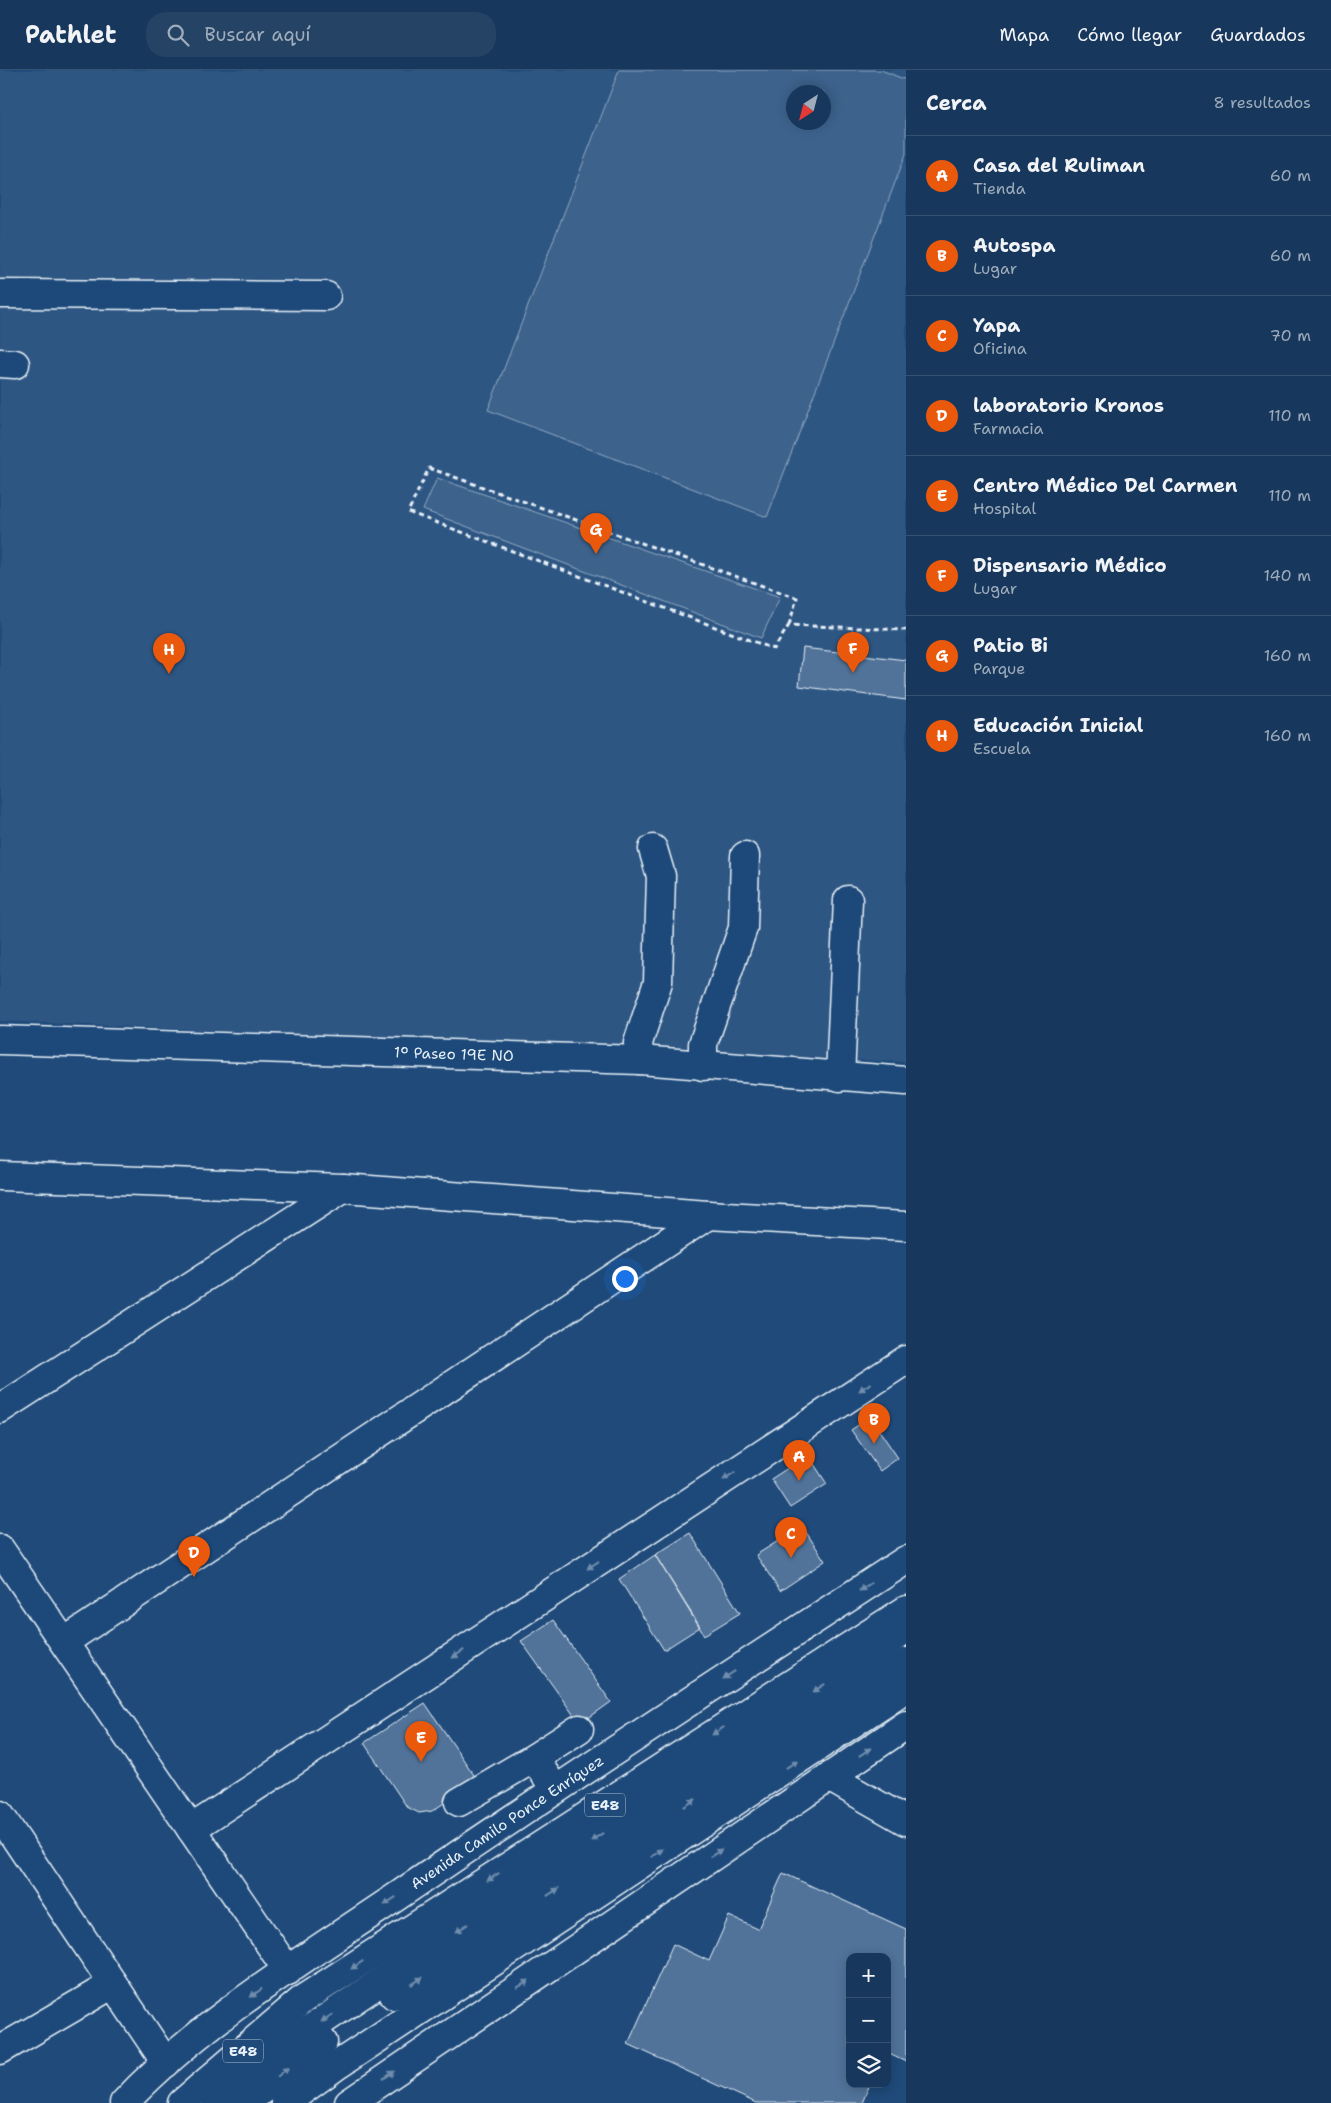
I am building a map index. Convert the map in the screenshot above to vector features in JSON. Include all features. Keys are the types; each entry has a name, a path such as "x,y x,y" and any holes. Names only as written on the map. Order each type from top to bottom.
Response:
{"street":[{"path":"0,294 326,296"},
{"path":"640,1060 638,1043 658,982 661,876 653,850"},
{"path":"703,1066 703,1044 743,928 745,856"},
{"path":"840,1077 848,900"},
{"name":"1° Paseo 19E NO","path":"0,1040 640,1060 840,1077 906,1080"},
{"path":"0,1176 343,1188 708,1215 906,1226"},
{"path":"0,1409 343,1188"},
{"path":"64,1642 708,1215"},
{"path":"191,1829 906,1360"},
{"path":"0,1549 288,1971"},
{"name":"Avenida Camilo Ponce Enríquez","path":"124,2103 202,2032 288,1971 555,1789 906,1560"},
{"name":"E48","path":"182,2103 303,2000 906,1610"},
{"path":"191,2103 270,2056 906,1629"},
{"path":"246,2103 310,2050 906,1662"},
{"path":"285,2103 339,2064 906,1688"},
{"path":"355,2102 828,1776 906,1725"},
{"path":"459,1802 579,1729"},
{"path":"534,1758 555,1789"},
{"path":"828,1776 906,1821"},
{"path":"0,1815 166,2063"},
{"path":"0,2050 113,1984"},
{"path":"216,2103 270,2056"}],"path":[{"path":"429,468 797,598 789,625 774,648 408,512 429,468"},
{"path":"789,625 906,630"}],"shaded area":[{"path":"0,70 906,70 906,1062 0,1021"},
{"path":"619,70 881,70 906,80 906,154 767,517 488,410"},
{"path":"437,478 780,597 761,638 423,510"}],"building":[{"path":"803,648 906,660 906,700 799,686"},
{"path":"870,1417 898,1458 880,1471 851,1430"},
{"path":"808,1455 827,1484 790,1508 771,1479"},
{"path":"802,1526 825,1561 780,1591 756,1555"},
{"path":"690,1533 740,1613 704,1635 655,1555"},
{"path":"655,1555 700,1627 664,1650 619,1579"},
{"path":"553,1620 611,1702 580,1724 521,1641"},
{"path":"425,1703 478,1781 432,1811 419,1813 407,1807 364,1743"},
{"path":"783,1873 906,1929 906,2062 891,2055 891,1953 846,1953 846,2088 868,2088 862,2103 756,2103 628,2044 673,1944 709,1961 729,1916 758,1929"}],"place":[{"name":"Patio Bi","path":"596,554"},
{"name":"Dispensario Médico","path":"853,673"},
{"name":"Educación Inicial","path":"169,674"},
{"name":"Autospa","path":"874,1444"},
{"name":"Casa del Ruliman","path":"799,1481"},
{"name":"Yapa","path":"791,1558"},
{"name":"laboratorio Kronos","path":"194,1577"},
{"name":"Centro Médico Del Carmen","path":"421,1762"}]}
